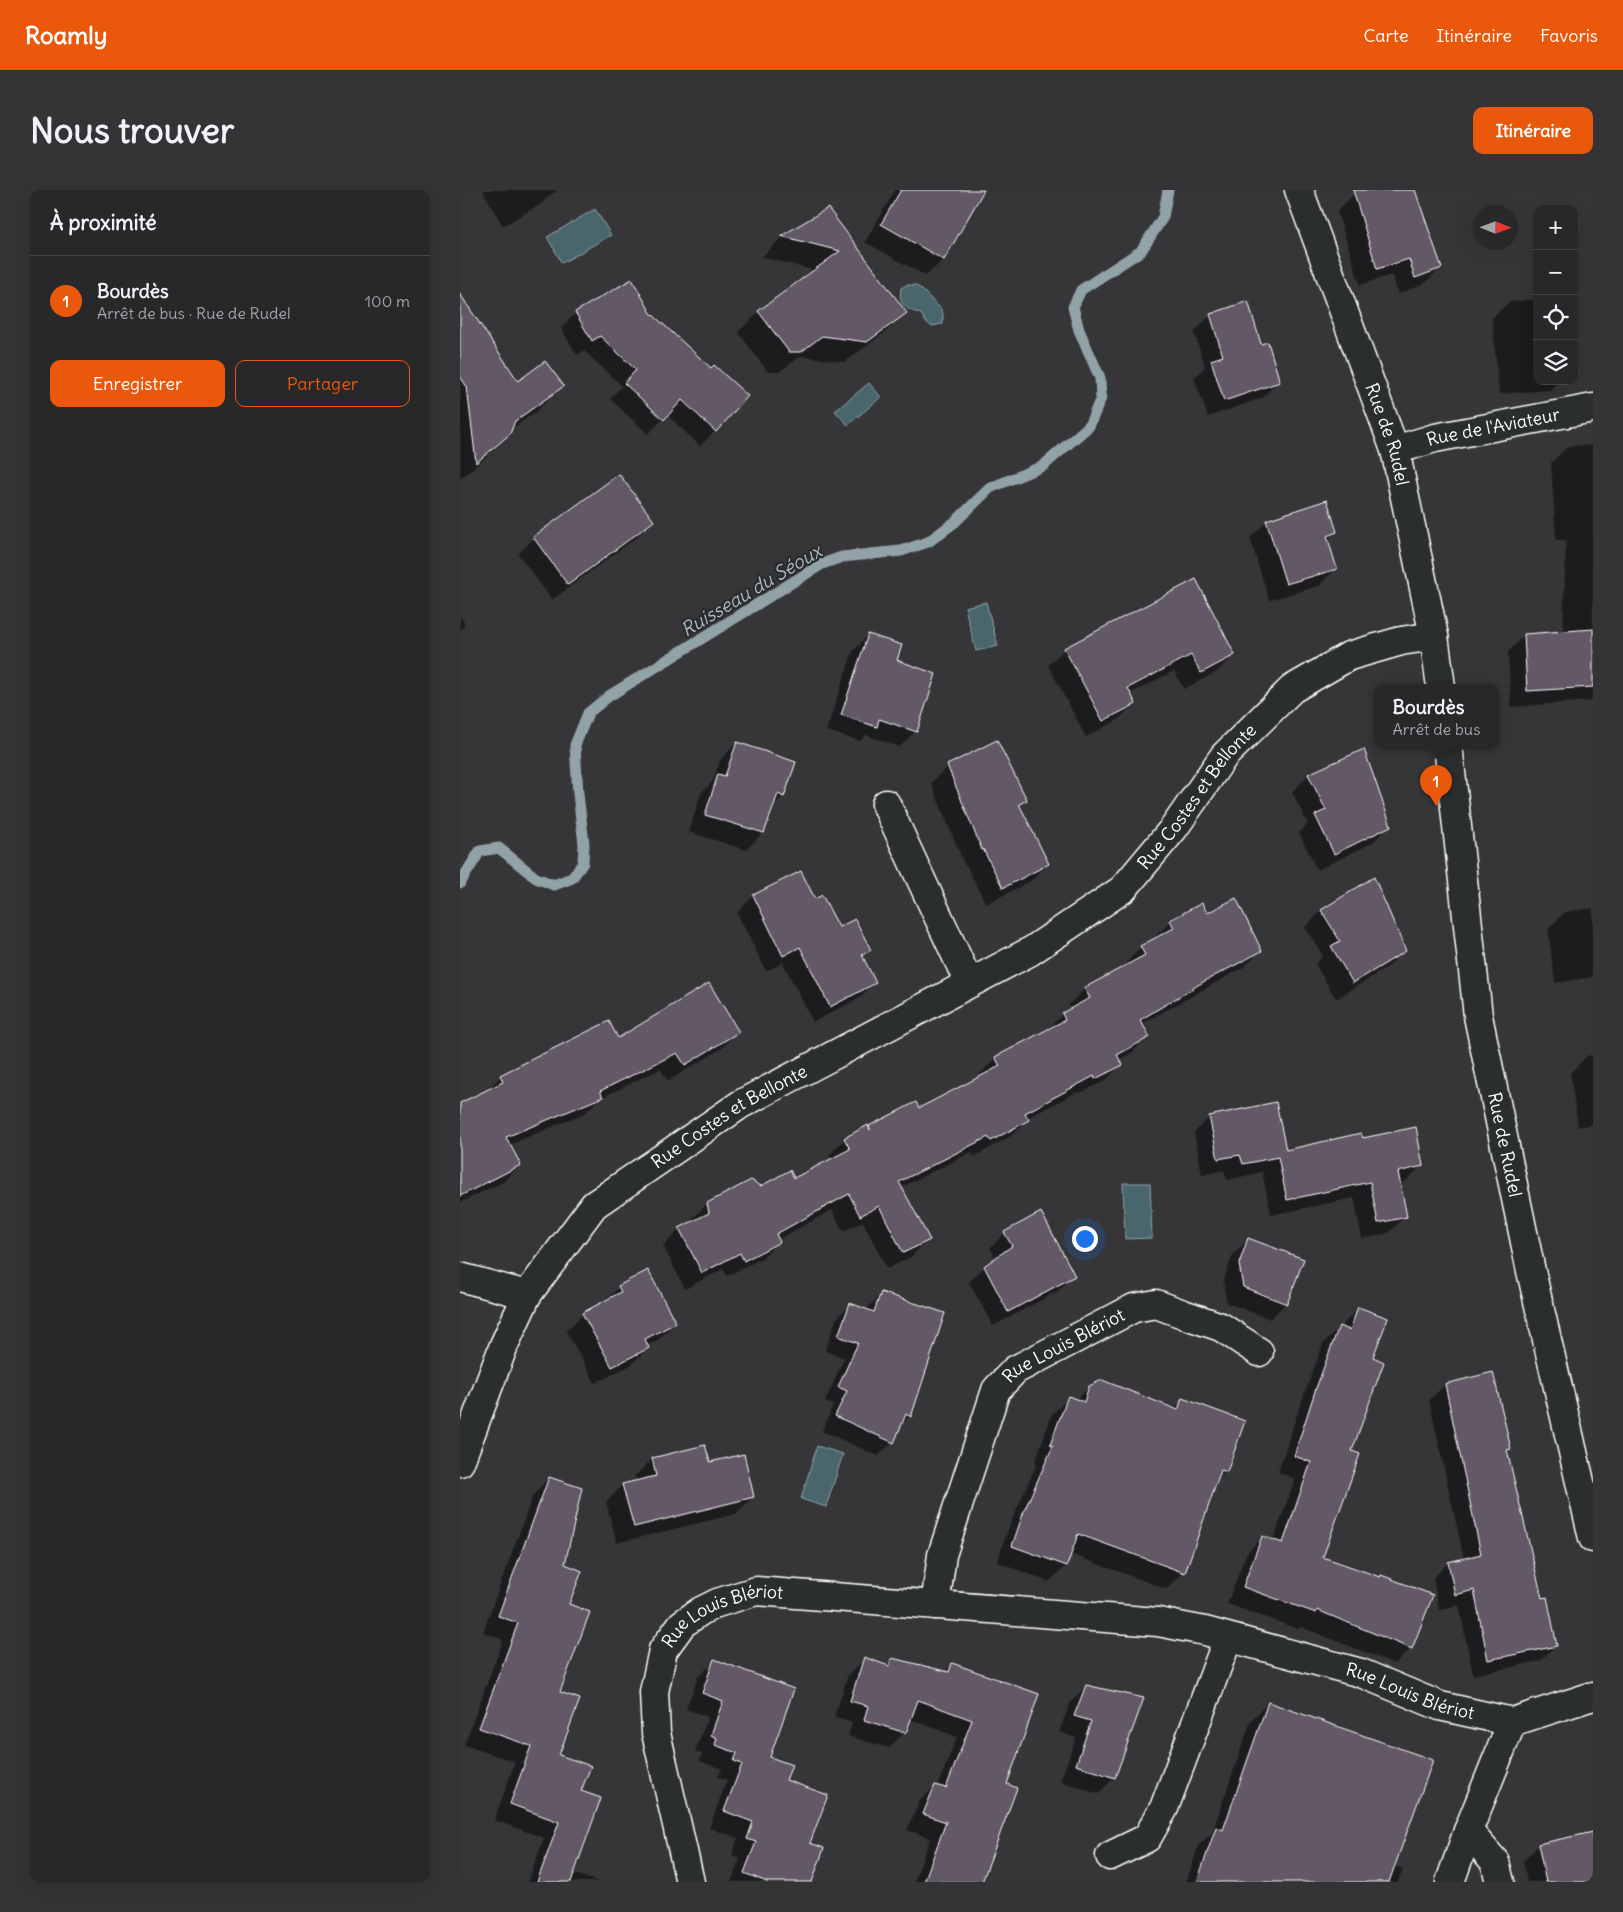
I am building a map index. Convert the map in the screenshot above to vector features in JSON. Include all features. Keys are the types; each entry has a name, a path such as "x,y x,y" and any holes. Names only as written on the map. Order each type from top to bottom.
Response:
{"street":[{"name":"Rue de Rudel","path":"1299,190 1395,450 1434,636 1441,684"},
{"name":"Rue de l'Aviateur","path":"1395,450 1435,438 1593,408"},
{"name":"Rue Costes et Bellonte","path":"460,1462 504,1345 527,1295 594,1205 741,1104 1031,951 1123,889 1174,828 1224,756 1292,689 1349,656 1401,641 1434,636"},
{"name":"Rue de Rudel","path":"1448,749 1478,1016 1532,1271 1593,1538"},
{"path":"886,804 969,983"},
{"path":"460,1277 527,1295"},
{"name":"Rue Louis Blériot","path":"935,1604 942,1554 996,1390 1015,1370 1134,1308 1156,1304 1221,1327 1259,1352"},
{"name":"Rue Louis Blériot","path":"690,1882 656,1733 654,1692 663,1650 682,1624 717,1602 756,1592 1158,1622 1228,1638 1361,1673 1440,1706 1512,1722"},
{"path":"1110,1856 1147,1838 1164,1808 1228,1638"},
{"path":"1450,1882 1512,1722 1593,1696"},
{"path":"1468,1832 1495,1862 1500,1882"}],"water":[{"path":"595,209 611,235 562,263 547,237"},
{"path":"907,285 915,285 921,289 941,309 943,324 931,326 921,314 912,311 902,303 901,288"},
{"path":"869,383 881,397 848,425 835,411"},
{"path":"986,602 998,646 976,651 965,607"},
{"path":"1123,1183 1150,1183 1152,1238 1125,1239"},
{"path":"817,1446 843,1454 826,1507 801,1499"}],"building":[{"path":"901,190 984,190 944,260 881,224"},
{"path":"1353,190 1415,190 1442,268 1415,278 1409,259 1377,269"},
{"path":"828,208 907,313 867,342 822,336 801,352 789,352 758,311 840,251 781,236"},
{"path":"632,279 651,313 711,368 714,365 748,396 716,432 682,400 664,420 624,383 636,370 600,336 592,341 575,312"},
{"path":"460,294 518,381 545,361 564,386 515,421 510,434 476,463 467,387 460,376"},
{"path":"1248,301 1261,344 1268,342 1280,382 1224,401 1211,360 1223,356 1210,314"},
{"path":"619,474 654,521 568,585 533,537"},
{"path":"1327,500 1337,532 1327,536 1337,569 1286,584 1266,520"},
{"path":"1196,579 1235,655 1201,673 1191,655 1128,688 1136,704 1103,721 1064,648"},
{"path":"1593,629 1593,687 1527,691 1524,634"},
{"path":"868,634 902,645 897,660 936,674 917,732 879,719 877,727 841,715"},
{"path":"997,740 1027,800 1019,804 1049,864 1003,888 982,850 947,765"},
{"path":"737,742 796,762 784,797 778,794 764,833 705,815 718,774 725,776"},
{"path":"1364,749 1391,826 1334,854 1315,815 1326,810 1308,774"},
{"path":"801,871 815,899 822,895 839,927 855,919 871,950 862,955 876,983 830,1007 800,947 783,956 753,895"},
{"path":"1374,877 1406,951 1353,983 1331,946 1340,941 1321,910"},
{"path":"1236,898 1262,951 1203,982 1140,1020 1150,1037 1117,1055 1123,1065 1095,1079 1094,1076 1025,1113 1029,1120 991,1141 988,1137 899,1182 930,1240 903,1253 879,1206 860,1216 849,1194 776,1234 780,1242 744,1261 740,1253 702,1273 679,1228 709,1213 707,1203 751,1180 761,1186 790,1170 794,1178 850,1149 844,1138 868,1125 870,1130 869,1126 916,1102 919,1108 1000,1066 995,1057 1065,1020 1062,1013 1090,998 1084,988 1145,955 1140,946 1174,928 1170,920 1202,903 1207,913"},
{"path":"709,983 739,1032 685,1065 677,1053 600,1091 603,1097 506,1137 521,1165 460,1196 460,1103 503,1082 500,1075 609,1021 618,1038"},
{"path":"1276,1102 1286,1150 1361,1133 1363,1138 1416,1127 1423,1166 1398,1172 1407,1217 1378,1223 1370,1182 1287,1200 1278,1157 1243,1164 1240,1155 1218,1159 1209,1116"},
{"path":"1041,1212 1075,1276 1008,1312 984,1266 1012,1246 1004,1232"},
{"path":"1248,1238 1304,1259 1287,1304 1243,1287 1239,1264"},
{"path":"648,1270 676,1323 645,1339 649,1348 612,1367 582,1313 621,1292 618,1286"},
{"path":"881,1292 945,1313 911,1417 906,1414 894,1443 835,1416 847,1391 838,1387 858,1343 838,1336 850,1303 874,1312"},
{"path":"1358,1307 1388,1318 1373,1357 1384,1362 1352,1451 1360,1454 1323,1557 1380,1577 1381,1575 1433,1595 1412,1649 1317,1610 1316,1613 1243,1587 1262,1536 1283,1543 1311,1462 1294,1456 1339,1326 1350,1330"},
{"path":"1493,1372 1511,1449 1507,1450 1542,1598 1547,1597 1557,1646 1488,1660 1474,1590 1455,1595 1448,1562 1481,1554 1445,1384"},
{"path":"1102,1380 1178,1410 1182,1398 1245,1421 1227,1472 1221,1470 1185,1573 1078,1534 1067,1566 1012,1546 1024,1511 1053,1446 1050,1445 1068,1396 1084,1402 1089,1386"},
{"path":"705,1445 710,1462 744,1454 754,1497 634,1527 622,1484 656,1476 652,1458"},
{"path":"549,1477 582,1488 565,1564 582,1571 569,1604 590,1612 560,1692 580,1699 559,1755 591,1766 581,1791 601,1798 571,1882 537,1882 559,1822 510,1804 531,1746 479,1728 518,1623 498,1616"},
{"path":"864,1657 889,1666 892,1658 949,1672 952,1663 1039,1694 1007,1784 1017,1788 982,1882 924,1882 946,1822 923,1814 935,1785 946,1788 972,1720 918,1700 906,1733 864,1720 868,1706 850,1701"},
{"path":"714,1659 794,1689 770,1757 792,1765 786,1780 828,1795 810,1843 824,1848 812,1882 767,1882 744,1873 756,1842 747,1839 753,1822 724,1811 742,1764 734,1761 737,1753 715,1745 717,1738 711,1735 723,1701 702,1693"},
{"path":"1086,1685 1144,1698 1115,1778 1076,1765 1091,1721 1074,1716"},
{"path":"1268,1702 1433,1760 1389,1882 1197,1882 1216,1827 1223,1830"},
{"path":"1593,1832 1593,1882 1546,1882 1538,1844"}],"waterway":[{"name":"Ruisseau du Séoux","path":"460,883 480,851 499,848 536,878 554,885 572,878 583,863 584,844 575,745 588,713 609,696 822,564 842,557 901,551 928,542 955,522 990,488 1043,466 1089,426 1101,398 1100,378 1079,330 1073,307 1081,290 1141,251 1163,217 1168,190"}],"place":[{"name":"Bourdès","path":"1436,806"}]}
